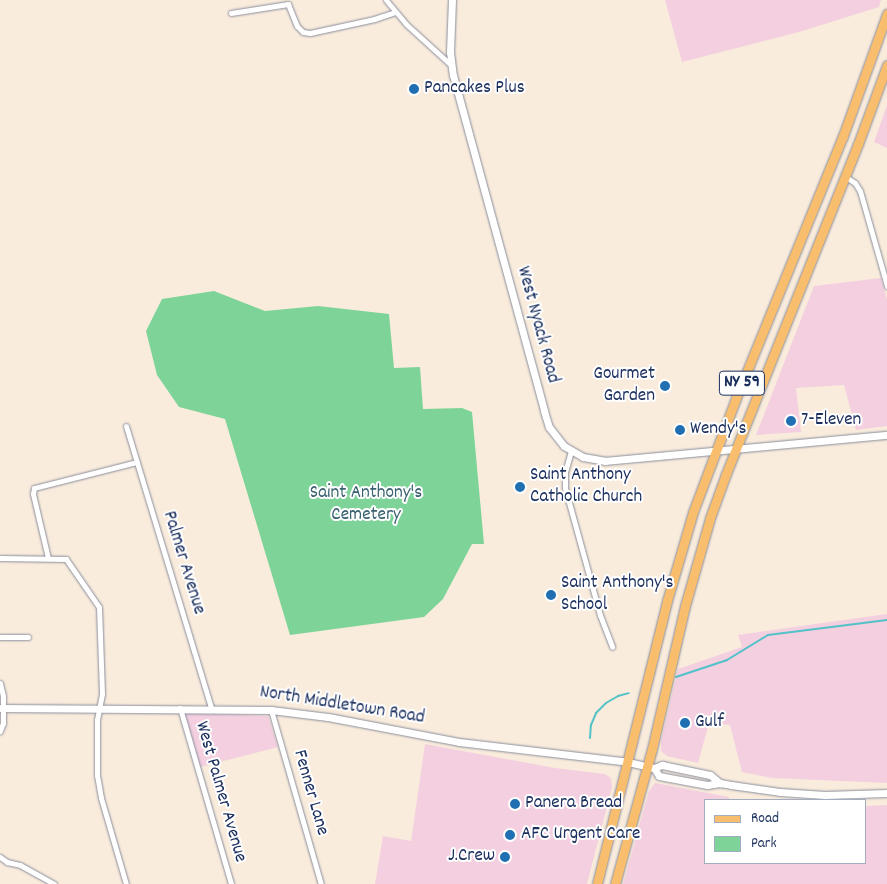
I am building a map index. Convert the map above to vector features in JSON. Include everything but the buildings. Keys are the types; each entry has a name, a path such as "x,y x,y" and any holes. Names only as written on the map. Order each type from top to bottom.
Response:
{"main road":[{"name":"NY 59","path":"597,884 675,571 715,451 837,152 887,14"},
{"name":"NY 59","path":"615,884 651,768 697,562 736,450 846,177 887,65"}],"street":[{"path":"386,0 395,12 451,65"},
{"name":"West Nyack Road","path":"452,0 451,65 546,419 554,434 571,451"},
{"path":"231,13 288,4 297,26 303,32 310,34 368,21 395,12"},
{"path":"846,177 855,183 860,191 887,286"},
{"name":"Palmer Avenue","path":"126,426 212,708"},
{"path":"612,647 600,615 565,488 565,472 571,451 598,461 887,435"},
{"path":"48,558 33,494 34,488 138,462"},
{"path":"0,558 66,558 99,607 101,708 97,720 97,775 101,798 126,884"},
{"path":"0,637 28,637"},
{"path":"0,683 0,731"},
{"name":"North Middletown Road","path":"1,708 212,708 271,710 328,717 459,742 628,762 651,768"},
{"name":"West Palmer Avenue","path":"180,708 230,884"},
{"name":"Fenner Lane","path":"271,710 321,884"},
{"path":"720,783 710,775 662,765 651,768 659,776 707,785 720,783 757,790 815,795 887,793"},
{"path":"0,857 7,862 20,865 54,884"}],"shaded area":[{"path":"665,0 881,0 879,7 799,32 682,62"},
{"path":"887,105 887,148 874,142"},
{"path":"881,278 887,299 887,426 856,430 844,385 796,388 801,432 756,435 814,286"},
{"path":"887,614 887,783 772,778 742,772 730,725 709,723 698,763 667,756 661,751 661,741 678,669 742,647 738,635"},
{"path":"184,713 268,716 278,747 200,767"},
{"path":"425,744 555,768 605,774 611,778 612,787 587,884 375,884 383,836 411,841"},
{"path":"655,783 729,797 729,799 704,799 704,864 867,864 867,806 887,805 887,884 623,884 649,791"}],"green space":[{"name":"Saint Anthony's Cemetery","path":"214,291 265,311 318,306 389,314 394,368 420,367 423,409 462,408 472,412 484,544 472,544 443,599 424,617 290,635 225,419 179,407 157,375 146,331 162,299"}],"waterway":[{"path":"676,677 727,660 768,635 887,620"},
{"path":"590,738 591,725 596,713 606,703 618,696 629,693"}],"place":[{"name":"Pancakes Plus","path":"414,89"},
{"name":"Gourmet Garden","path":"665,386"},
{"name":"7-Eleven","path":"791,421"},
{"name":"Wendy's","path":"680,430"},
{"name":"Saint Anthony Catholic Church","path":"520,487"},
{"name":"Saint Anthony's School","path":"551,595"},
{"name":"Gulf","path":"685,723"},
{"name":"Panera Bread","path":"515,804"},
{"name":"AFC Urgent Care","path":"510,835"},
{"name":"J.Crew","path":"505,857"}]}
